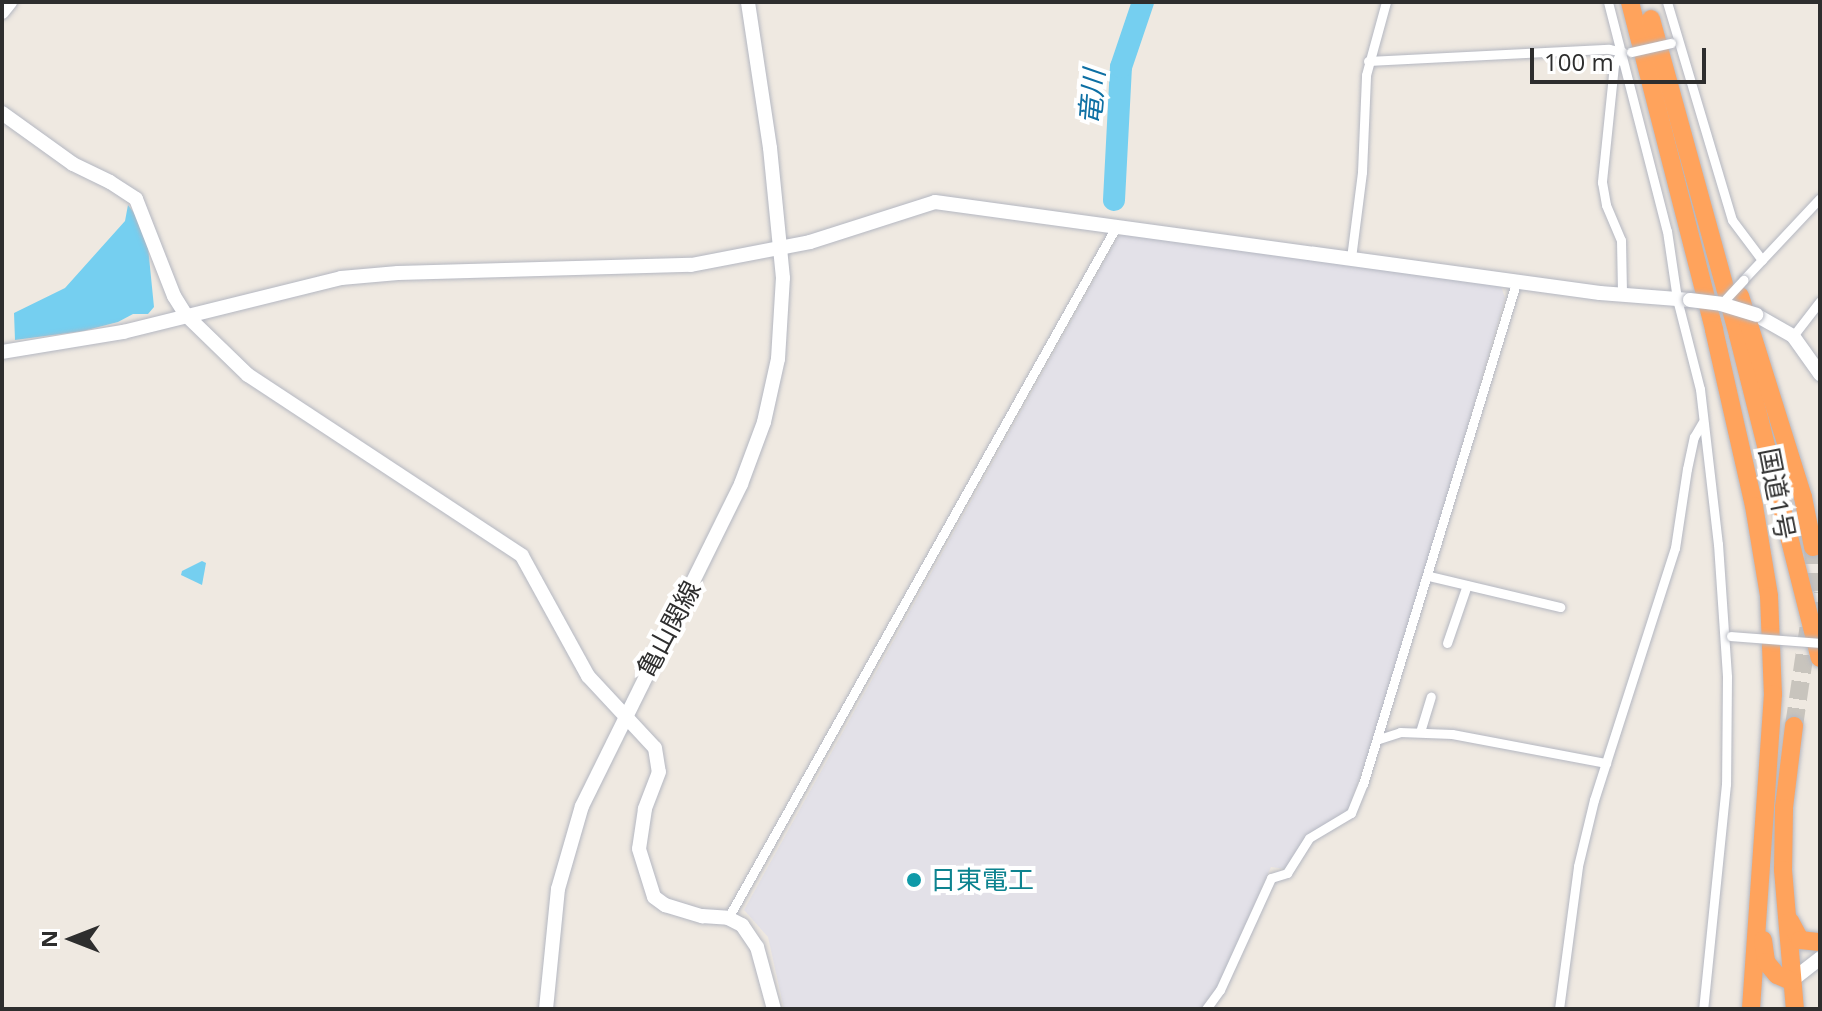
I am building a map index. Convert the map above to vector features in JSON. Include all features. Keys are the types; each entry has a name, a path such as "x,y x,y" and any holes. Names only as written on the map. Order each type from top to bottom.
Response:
{"highway":[{"name":"国道1号","path":"1630,2 1714,330 1765,566 1773,661 1768,785 1751,1009"},
{"name":"国道1号","path":"1649,11 1796,471 1813,547"},
{"path":"1649,11 1820,658"},
{"path":"1658,109 1762,435"},
{"path":"1794,726 1783,835 1784,898 1795,1009"},
{"path":"1768,785 1764,958 1777,975 1791,981"},
{"path":"1783,835 1791,927 1800,940 1820,942"},
{"path":"1783,1009 1784,995 1791,981"}],"street":[{"path":"2,12 10,2"},
{"name":"亀山関線","path":"546,1009 554,914 565,861 582,806 741,484 764,422 780,344 780,247 748,2"},
{"path":"1351,258 1362,172 1368,61 1386,2"},
{"path":"1608,2 1626,52 1684,300 1700,389 1728,635 1726,784 1703,1009"},
{"path":"1667,2 1674,41 1732,220 1762,260"},
{"path":"1368,61 1609,49 1626,52 1674,41"},
{"path":"1622,294 1621,240 1606,205 1602,182 1614,65 1626,52"},
{"path":"2,113 73,164 136,199 174,296 186,315 248,375 522,556 588,676 655,748 658,759 657,785 645,809 639,834 641,863 654,897 665,905 702,916 728,918 742,925 757,947 774,1009"},
{"path":"1721,304 1820,198"},
{"path":"2,352 71,343 341,278 398,273 691,265 810,242 935,202 1622,294 1721,304 1756,315 1793,336 1820,374"},
{"path":"728,918 1117,225"},
{"path":"1206,1009 1220,990 1271,878 1287,873 1309,838 1351,813 1379,739 1517,280"},
{"path":"1793,336 1820,301"},
{"path":"1559,1009 1578,866 1606,763 1675,548 1687,469 1694,437 1702,423"},
{"path":"1429,576 1560,607"},
{"path":"1447,643 1467,585"},
{"path":"1728,635 1820,643"},
{"path":"1420,732 1431,697"},
{"path":"1379,739 1400,732 1452,734 1606,763"},
{"path":"1791,981 1820,958"}],"shaded area":[{"path":"1128,232 1501,286 1505,298 1389,696 1348,810 1306,836 1285,869 1271,867 1217,988 1201,1009 784,1009 768,937 744,910 1118,237"}],"water":[{"path":"128,205 137,217 148,247 154,307 148,314 133,314 118,322 83,331 15,340 14,313 65,288 125,221"},
{"path":"202,561 206,563 202,585 181,575 182,571"}],"waterway":[{"name":"竜川","path":"1114,200 1121,67 1143,2"}],"tunnel":[{"path":"1794,726 1814,591 1813,547"}],"place":[{"name":"日東電工","path":"914,880"}]}
